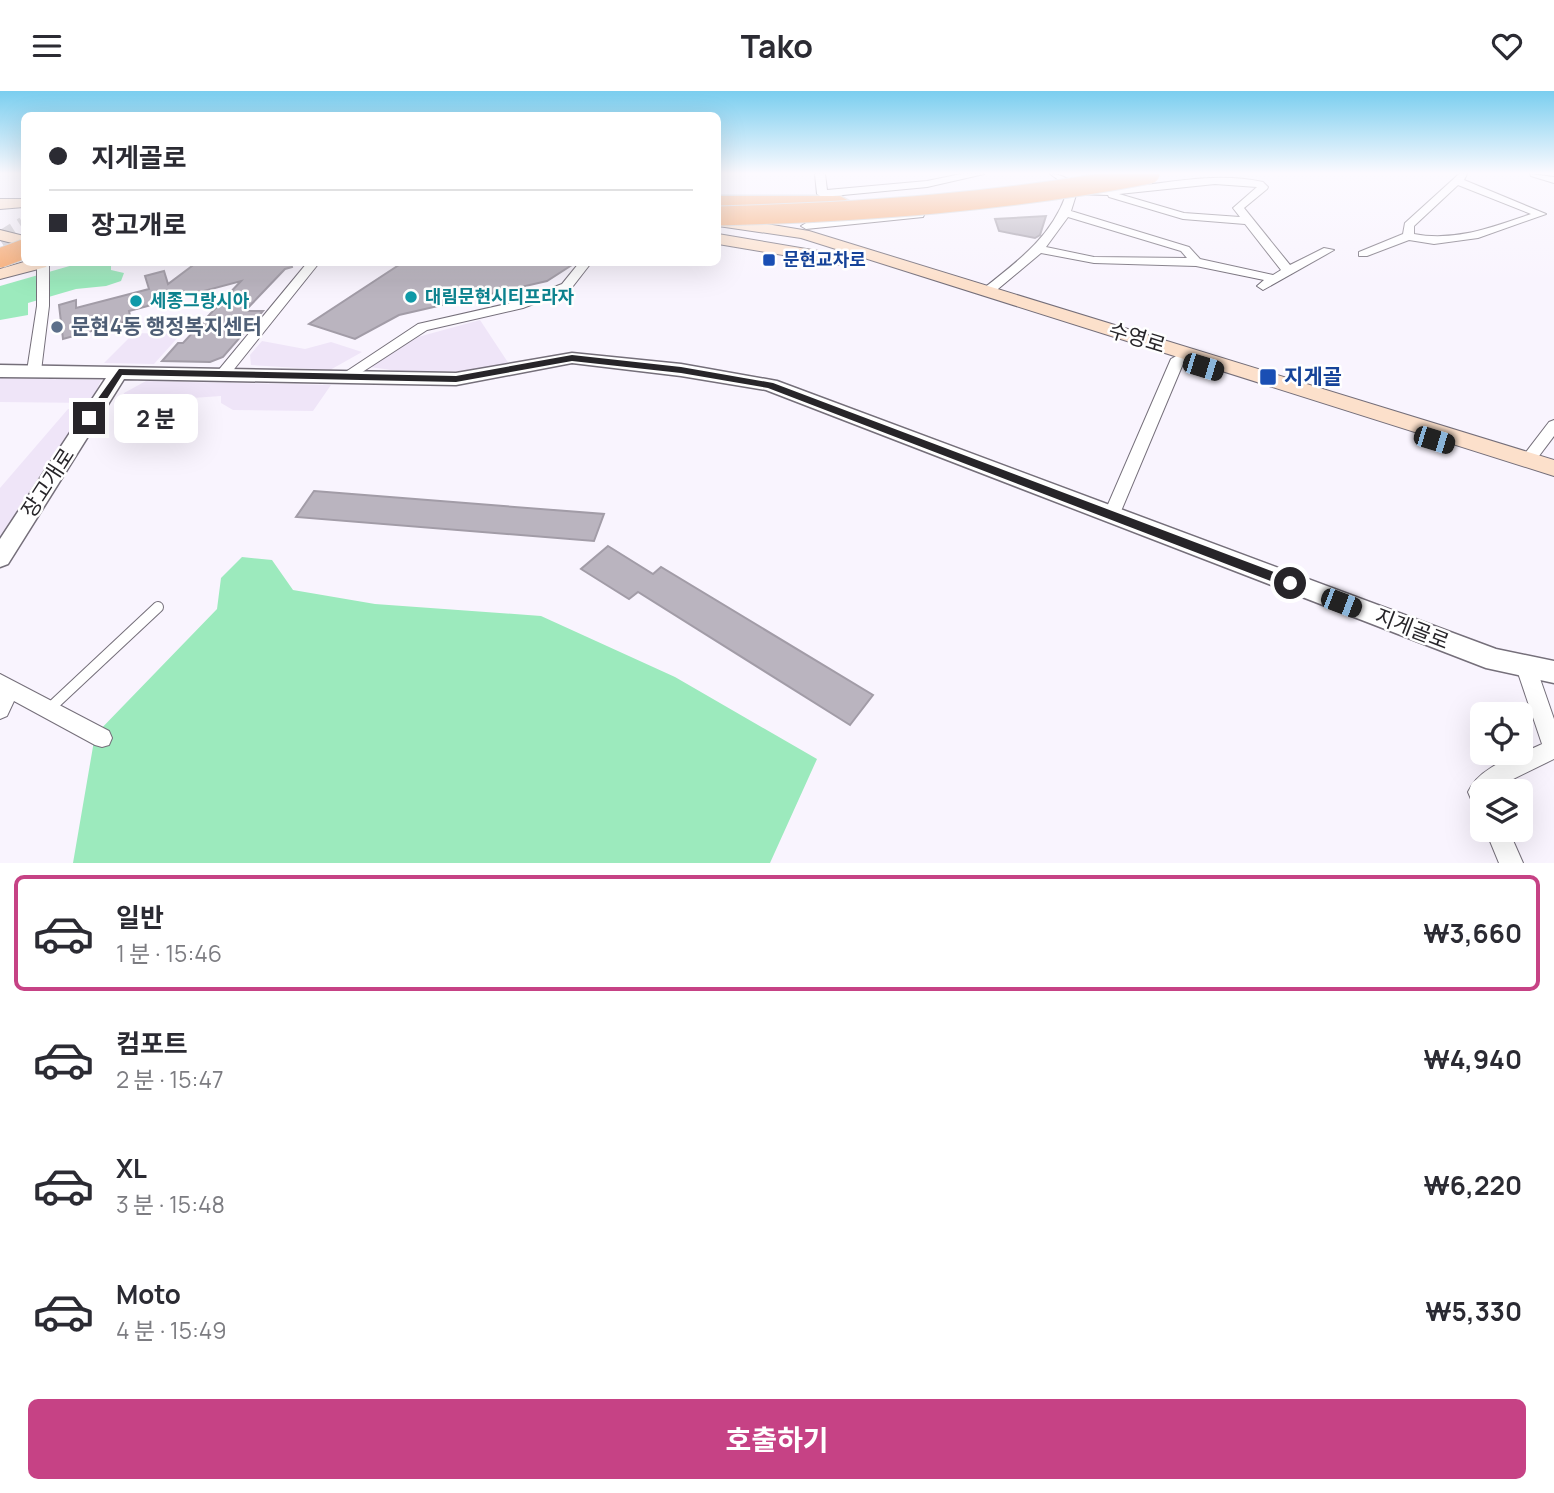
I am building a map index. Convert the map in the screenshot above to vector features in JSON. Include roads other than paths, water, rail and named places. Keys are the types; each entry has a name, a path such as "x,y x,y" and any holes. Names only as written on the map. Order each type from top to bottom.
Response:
{"highway":[{"path":"721,220 809,224 906,210"},
{"path":"0,247 21,241"},
{"path":"0,258 21,249"}],"main road":[{"name":"수영로","path":"745,210 809,224 843,253"},
{"path":"0,218 21,217"},
{"path":"737,242 771,244 809,224"},
{"path":"0,228 21,228"},
{"path":"0,235 21,239"},
{"name":"수영로","path":"721,239 843,253 988,291 1554,468"},
{"name":"수영로","path":"721,246 843,253 1554,477"},
{"path":"0,265 21,250"},
{"path":"0,274 30,266"}],"street":[{"path":"809,224 960,210"},
{"path":"988,291 1038,249 1068,210"},
{"path":"1164,210 1183,216 1247,221"},
{"path":"1239,210 1288,271"},
{"path":"1408,236 1409,225 1429,210"},
{"path":"1363,254 1408,236 1434,241 1468,237 1539,217 1541,214 1532,210"},
{"path":"1067,213 1185,249 1196,263"},
{"path":"1038,249 1094,260 1196,263 1269,283 1328,250"},
{"path":"34,371 43,306 41,266"},
{"path":"222,375 311,266"},
{"path":"345,377 423,327 519,305 566,286 583,266"},
{"name":"지게골로","path":"0,370 456,379 572,358 681,370 770,385 1494,660 1554,672"},
{"name":"수영로","path":"1111,516 1178,359"},
{"name":"장고개로","path":"0,558 119,372"},
{"path":"1528,460 1554,425"},
{"path":"1491,779 1554,748 1526,667"},
{"path":"0,711 5,686 102,738"},
{"path":"1502,842 1511,863"}],"lane":[{"path":"49,709 158,607"}],"tunnel":[{"path":"0,240 21,227"}],"place":[{"name":"문현교차로","path":"769,260"},
{"name":"대림문현시티프라자","path":"411,297"},
{"name":"세종그랑시아","path":"136,301"},
{"name":"문현4동 행정복지센터","path":"57,327"},
{"name":"지게골","path":"1268,377"}]}
